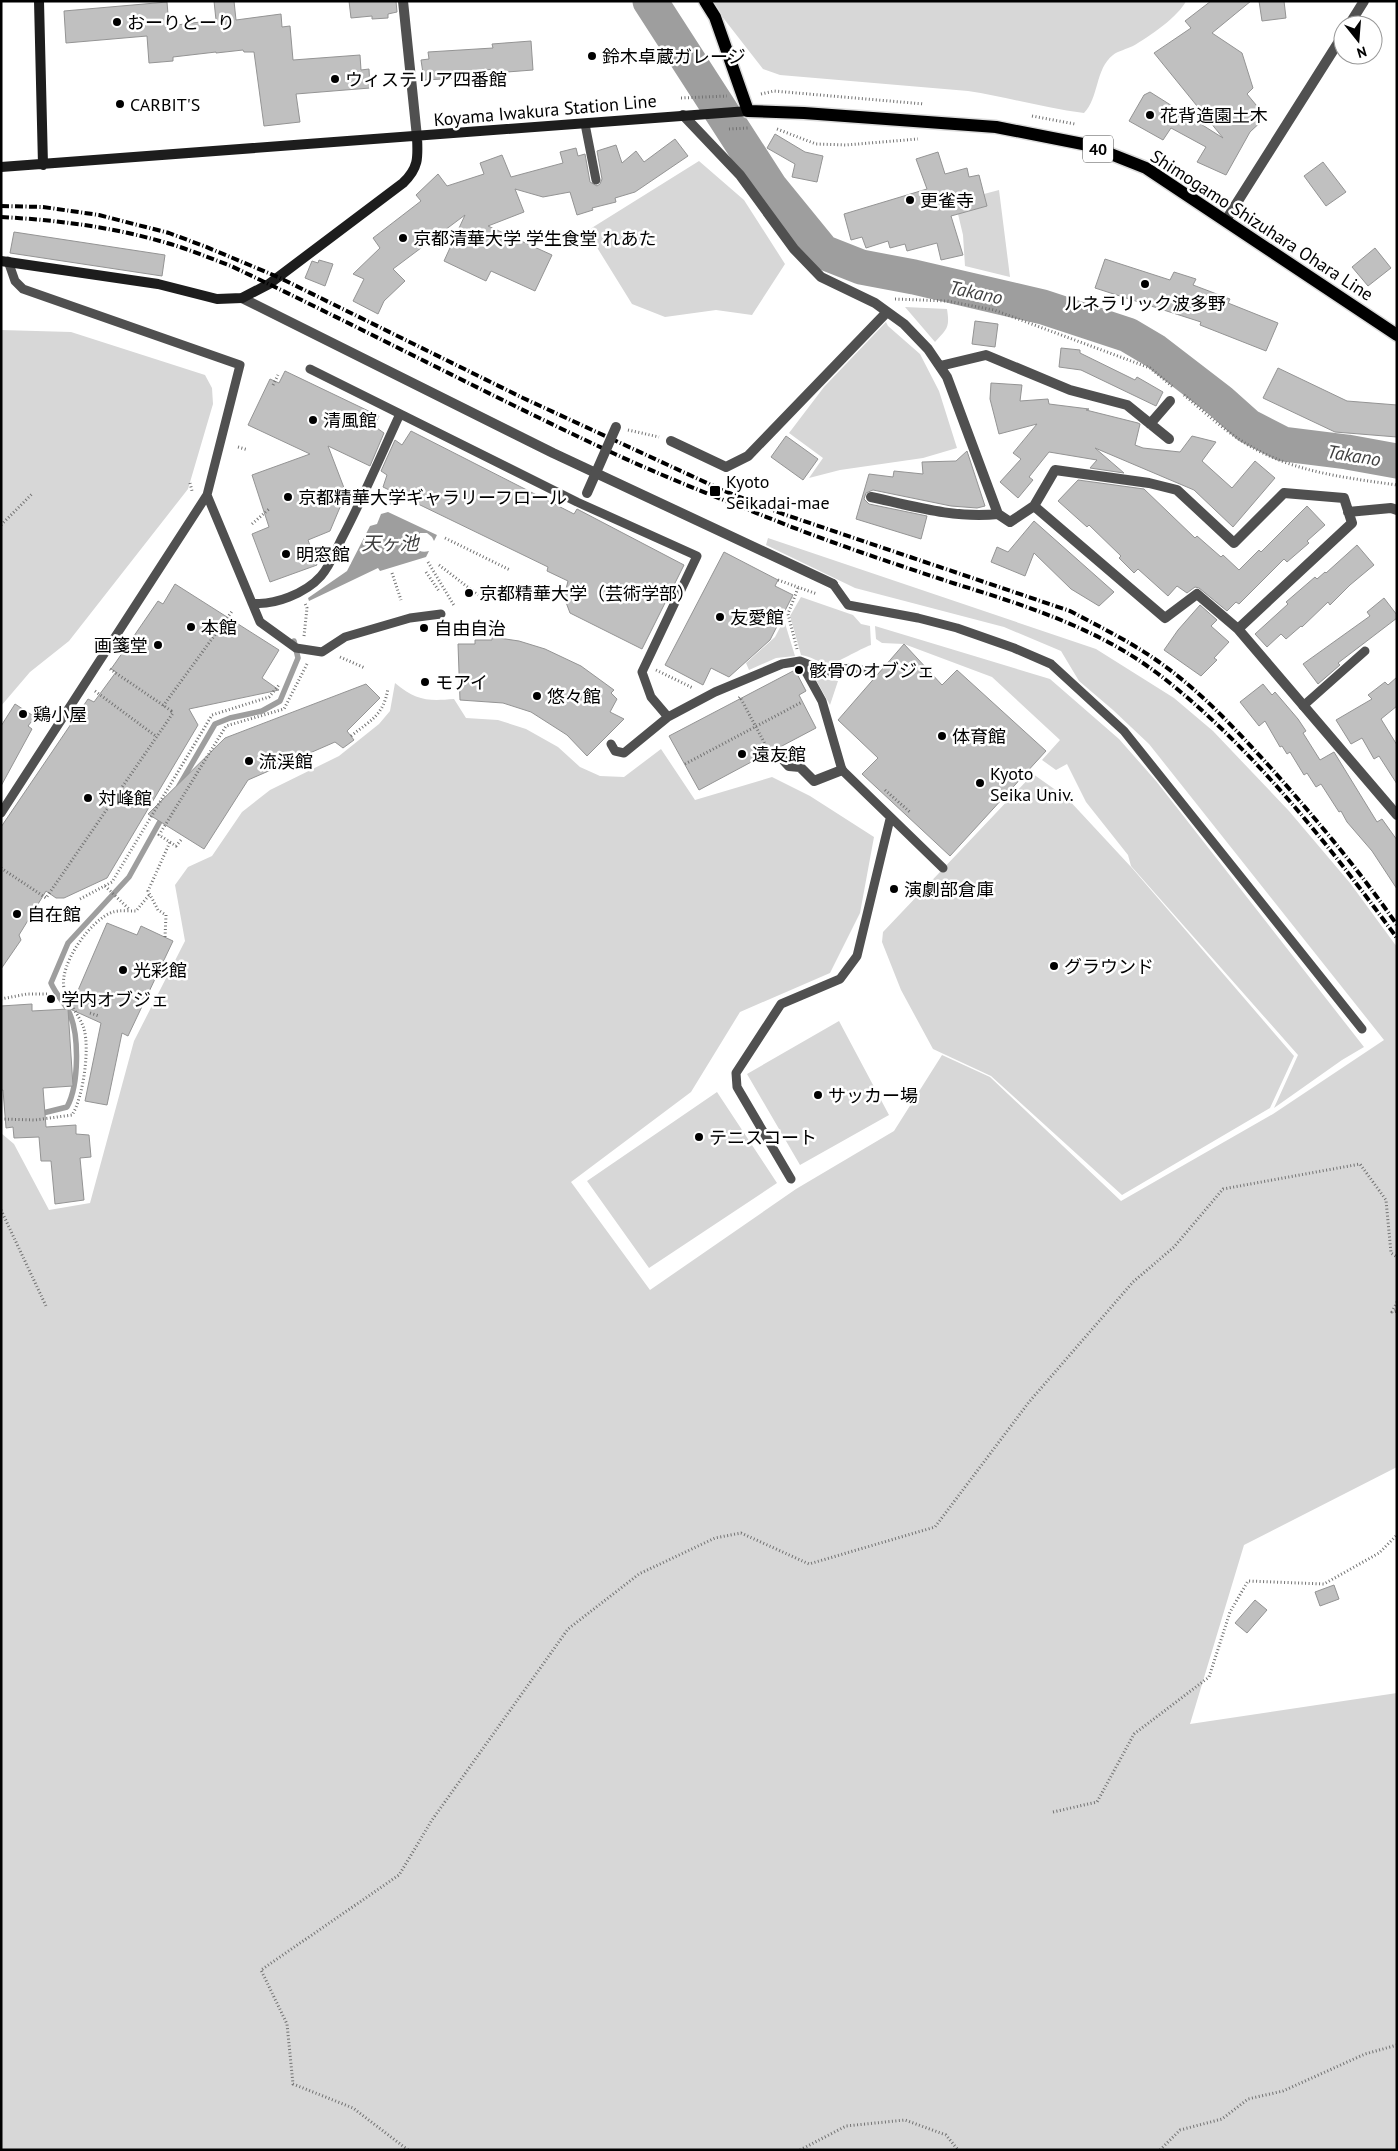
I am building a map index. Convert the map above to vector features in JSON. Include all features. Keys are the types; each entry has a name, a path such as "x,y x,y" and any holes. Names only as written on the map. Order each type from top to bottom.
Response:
{"main road":[{"path":"39,1 43,165"},
{"path":"706,1 714,17 743,112"},
{"name":"Koyama Iwakura Station Line","path":"4,261 158,284 217,299 242,298 269,284 403,183 412,174 415,167 418,156 417,137 743,112"},
{"name":"Shimogamo Shizuhara Ohara Line","path":"743,112 804,113 996,127 1088,145 1146,168 1397,335"},
{"path":"1,167 417,137"}],"street":[{"path":"402,1 417,137"},
{"path":"1355,15 1364,1"},
{"path":"1226,220 1333,50"},
{"path":"688,115 740,176 794,249 821,278 875,303 904,324 928,349 947,376 998,514 1010,522 1034,506 1055,470 1149,483 1177,490 1234,543 1284,494 1344,498 1352,523 1238,629"},
{"path":"242,298 553,453 833,584"},
{"path":"667,440 726,467 748,456 887,312"},
{"path":"940,366 986,354 1070,390 1126,405 1169,438"},
{"path":"1150,424 1170,401"},
{"path":"583,498 616,427"},
{"path":"872,497 929,510 984,516 998,514"},
{"path":"1034,506 1165,618 1197,594 1238,629 1397,815"},
{"path":"1348,512 1391,508 1397,510"},
{"path":"777,753 789,766 800,767 814,781 842,770"}],"lane":[{"path":"585,124 596,180"},
{"path":"1,813 207,495 240,366 23,289 15,281 4,261"},
{"path":"310,369 400,414 583,498 696,556 642,672 651,697 668,717"},
{"path":"252,603 264,604 289,596 309,587 320,577 355,512 400,414"},
{"path":"207,495 260,622 296,648 322,652 345,637 410,618 441,614"},
{"path":"833,584 848,605 944,624 995,641 1051,664 1124,731 1362,1029"},
{"path":"1303,706 1365,651"},
{"path":"800,661 822,702 842,770 890,819 943,868"},
{"path":"611,744 615,751 624,753 668,717 733,683 782,664 800,661 827,672 851,668 872,672"},
{"path":"791,1179 737,1087 736,1073 781,1004 840,979 857,956 890,819"}],"path":[{"path":"681,98 727,96"},
{"path":"747,128 755,128"},
{"path":"770,129 778,129 816,144 854,144 926,138"},
{"path":"875,303 897,299 947,302 994,310 1150,368 1230,432 1256,450 1298,467 1332,476 1397,485"},
{"path":"273,385 278,375"},
{"path":"616,427 667,440"},
{"path":"238,447 248,450"},
{"path":"1,525 32,494"},
{"path":"383,501 397,505"},
{"path":"252,524 270,509"},
{"path":"445,538 510,570"},
{"path":"452,541 504,567"},
{"path":"428,562 455,607"},
{"path":"439,565 478,595"},
{"path":"426,572 438,591"},
{"path":"392,573 401,600"},
{"path":"798,588 788,614 800,661"},
{"path":"304,637 307,608"},
{"path":"163,706 233,610"},
{"path":"338,656 365,668"},
{"path":"181,840 176,846 159,835 226,726 284,709 308,661"},
{"path":"1,868 46,898 173,712 99,662"},
{"path":"646,665 685,684"},
{"path":"85,684 156,737"},
{"path":"80,899 112,882 212,715 269,697 279,685"},
{"path":"351,736 380,712 386,703 388,688"},
{"path":"740,697 766,744"},
{"path":"685,764 802,702"},
{"path":"885,790 910,813"},
{"path":"165,937 166,915 158,910 148,891 170,842"},
{"path":"105,886 131,911"},
{"path":"1,1119 35,1120 72,1115 79,1104 85,1066 85,1031 64,989 64,974 80,941 96,921 114,911 136,911 150,894"},
{"path":"1,999 27,994 48,994"},
{"path":"90,1013 99,1016"},
{"path":"408,2150 353,2108 293,2084 288,2024 261,1970 399,1875 432,1820 568,1629 640,1574 715,1538 741,1534 809,1564 935,1527 1029,1402 1133,1282 1174,1247 1223,1189 1360,1164 1386,1200 1391,1253 1397,1257"},
{"path":"1,1210 46,1306"},
{"path":"1397,1302 1392,1312 1397,1311"},
{"path":"1053,1812 1097,1802 1134,1734 1208,1677 1230,1612 1248,1581 1324,1584 1379,1553 1397,1535"},
{"path":"1160,2150 1180,2130 1222,2119 1248,2099 1283,2091 1365,2054 1397,2045"},
{"path":"800,2150 846,2126 905,2120 946,2135 958,2150"}],"shaded area":[{"path":"710,1 1186,1 1177,13 1163,26 1133,46 1115,54 1107,61 1089,107 1084,113 968,91 780,75 763,69"},
{"path":"699,161 744,200 785,264 752,315 716,310 665,317 632,304 593,241 590,229"},
{"path":"999,190 1010,277 965,266 963,235 958,214 987,206 984,194"},
{"path":"905,307 947,309 947,328 935,342"},
{"path":"886,322 888,326 920,354 939,391 957,448 923,458 840,470 809,478 823,458 789,433 824,387"},
{"path":"1,330 71,332 205,375 212,388 213,404 188,489 69,641 30,672 1,706"},
{"path":"768,538 1096,649 1174,698 1213,731 1289,811 1350,883 1397,947 1397,1467 1244,1545 1190,1724 1397,1693 1397,2150 1,2150 1,1133 14,1144 49,1210 90,1203 134,1041 185,941 175,885 188,867 212,856 242,812 270,790 339,756 379,724 390,711 395,683 409,693 429,700 454,699 466,718 498,720 526,729 558,747 580,767 600,776 624,777 661,749 695,800 772,777 810,796 874,837 860,913 830,973 740,1012 691,1092 571,1182 650,1290 796,1189 894,1131 942,1055 990,1077 1121,1201 1273,1114 1384,1040 1149,744 1079,681 1061,651 1004,627 855,588 766,545"},
{"path":"801,597 853,615 861,624 870,626 871,645 831,664 801,655 790,616"},
{"path":"784,620 795,656 776,658 749,670 746,663 775,637"},
{"path":"875,626 1050,679 1119,739 1156,781 1364,1047 1342,1060 1274,1108 1298,1055 1131,866 1128,855 1086,802 1067,764 1056,770 1042,760 1060,740 992,677 904,644 882,643 876,639"},
{"path":"815,678 838,681 830,705"},
{"name":"グラウンド","path":"1033,774 1067,798 1132,868 1294,1056 1270,1108 1122,1195 991,1076 933,1049 901,990 882,942 883,932"},
{"name":"サッカー場","path":"839,1021 889,1115 800,1165 747,1074"},
{"name":"テニスコート","path":"717,1092 777,1183 649,1268 587,1181"}],"water":[{"name":"天ヶ池","path":"388,512 437,535 434,541 427,533 420,533 415,538 417,549 422,552 429,551 426,557 380,571 378,568 309,601 308,598 347,571 370,526 377,524 381,514"}],"building":[{"path":"214,1 234,1 236,20 281,14 282,27 290,26 293,60 360,55 361,70 369,69 370,88 296,94 300,122 264,126 254,52 244,52 243,50 216,52 173,57 173,61 149,63 147,36 66,43 64,11 167,2 169,26 216,20"},
{"path":"349,1 396,1 397,12 388,14 388,18 372,19 372,16 351,18"},
{"path":"1211,1 1251,1 1212,33 1242,53 1253,88 1247,94 1266,117 1250,132 1226,175 1197,162 1206,147 1171,128 1163,140 1129,121 1144,95 1150,92 1223,138 1154,53 1191,28 1185,21"},
{"path":"1259,1 1284,1 1286,18 1262,21"},
{"path":"531,41 533,70 494,73 494,69 460,73 461,78 424,80 421,60 429,59 428,52 493,48 492,44"},
{"path":"775,134 805,152 823,156 817,182 792,177 795,164 767,148"},
{"path":"675,139 688,156 635,192 615,198 616,202 592,208 593,210 577,215 570,192 543,197 515,189 524,212 488,226 552,255 535,291 491,271 486,281 444,261 465,215 393,269 405,281 384,301 378,314 353,301 364,279 353,274 380,248 373,238 421,201 416,195 438,174 447,186 484,174 480,163 502,155 511,177 563,163 560,152 576,148 578,156 585,154 590,182 597,186 602,179 597,151 616,145 622,163 636,151 644,162"},
{"path":"938,152 945,174 967,168 969,177 979,175 987,206 951,216 963,255 941,260 937,243 907,251 905,244 890,248 888,241 866,248 862,237 851,240 844,214 927,189 916,159"},
{"path":"1323,162 1346,192 1326,206 1304,176"},
{"path":"14,232 165,255 162,276 10,253"},
{"path":"1375,248 1391,268 1368,286 1352,267"},
{"path":"1105,259 1170,280 1174,272 1196,279 1193,285 1230,299 1228,303 1278,323 1266,351 1200,325 1201,322 1095,288"},
{"path":"319,260 333,264 325,286 305,278 312,261 318,263"},
{"path":"975,321 998,324 995,347 972,344"},
{"path":"1061,348 1080,350 1080,353 1135,380 1137,377 1163,392 1156,406 1081,370 1059,367"},
{"path":"1278,368 1347,401 1397,405 1397,437 1335,432 1263,398"},
{"path":"285,371 379,416 374,426 384,433 370,466 328,446 346,493 330,531 308,540 317,565 270,582 252,534 269,527 252,475 310,454 248,425 270,379 279,383"},
{"path":"991,383 1022,385 1020,401 1048,399 1049,404 1089,409 1086,410 1138,423 1140,424 1135,445 1143,448 1180,452 1192,436 1216,442 1202,461 1232,488 1255,461 1275,478 1233,527 1194,490 1095,448 1124,473 1090,468 1097,460 1049,452 1029,477 1033,480 1018,498 1000,482 1021,459 1013,453 1037,424 999,434 990,399"},
{"path":"411,431 574,514 577,509 684,565 642,649 570,613 564,597 568,581 547,571 548,567 383,487 387,475 381,471 395,440 402,445"},
{"path":"786,436 818,459 803,480 771,457"},
{"path":"967,451 985,506 977,508 951,506 873,490 866,493 864,499 869,504 927,516 921,539 856,519 869,474 893,477 894,471 923,474 922,462 956,461"},
{"path":"1078,480 1144,489 1195,538 1197,536 1221,557 1223,555 1239,570 1259,550 1261,552 1307,506 1325,525 1307,541 1309,543 1287,562 1284,559 1239,604 1236,602 1227,611 1199,588 1195,587 1187,593 1177,586 1168,596 1138,569 1134,573 1119,558 1121,556 1089,525 1087,527 1058,501"},
{"path":"1034,521 1114,592 1099,606 1071,589 1034,553 1025,576 991,562 997,547 1008,552"},
{"path":"1357,545 1374,565 1330,605 1328,602 1302,627 1286,639 1281,634 1267,647 1255,634 1288,604 1286,602 1315,577 1317,579 1326,573"},
{"name":"友愛館","path":"724,552 778,580 775,586 793,595 770,640 729,677 711,668 703,685 665,665"},
{"path":"175,584 279,650 262,678 279,690 189,709 198,725 107,878 64,898 56,898 46,891 19,935 21,940 1,969 1,827 88,699 94,702 116,672 111,669 158,601 163,604"},
{"path":"1384,598 1397,615 1397,618 1338,663 1340,665 1318,684 1303,664 1370,616 1367,612"},
{"path":"1200,605 1217,620 1211,626 1229,642 1214,658 1217,660 1201,676 1164,650 1178,630"},
{"name":"悠々館","path":"492,637 519,641 545,649 581,666 614,690 611,693 617,699 610,712 624,719 587,756 567,735 531,712 503,703 460,700 458,644 475,644 475,640 492,640"},
{"name":"体育館","path":"904,644 942,685 957,670 1046,751 950,856 862,774 878,758 838,720"},
{"path":"795,670 806,691 799,695 816,728 780,747 773,748 770,752 699,790 669,736"},
{"path":"1397,677 1397,706 1381,719 1397,745 1397,784 1379,756 1374,759 1362,738 1351,744 1336,720 1372,699 1368,695 1385,682 1388,685"},
{"name":"流渓館","path":"366,684 380,698 347,731 354,740 343,748 335,742 248,780 204,849 148,814 225,738"},
{"path":"1263,684 1272,695 1275,692 1298,719 1306,731 1303,733 1320,760 1334,752 1377,822 1382,819 1397,840 1397,889 1372,851 1347,822 1341,811 1339,812 1321,784 1316,787 1307,773 1304,775 1290,752 1287,754 1282,746 1280,747 1265,721 1259,726 1240,702"},
{"path":"15,704 35,717 28,726 32,729 1,786 1,726"},
{"name":"光彩館","path":"107,923 137,935 141,926 173,941 128,1036 122,1033 107,1105 85,1101 101,1023 70,1009"},
{"path":"32,1004 32,1011 68,1009 73,1086 43,1088 46,1127 76,1125 76,1134 89,1135 91,1157 80,1158 84,1200 55,1204 51,1161 41,1161 39,1137 14,1138 13,1127 6,1128 3,1090 1,1090 1,1006"},
{"path":"1334,1585 1339,1599 1320,1606 1315,1592"},
{"path":"1255,1600 1267,1610 1247,1633 1235,1623"}],"waterway":[{"name":"Takano","path":"650,1 770,187 823,252 861,267 914,277 1043,307 1128,335 1155,351 1220,401 1248,426 1283,444 1347,452 1397,461"},
{"path":"179,786 215,724 230,718 262,711 280,701 298,658 294,641"},
{"path":"39,1114 67,1107 76,1073 76,1045 72,1020 51,983 68,943 129,877 163,816"}],"railway":[{"path":"1,206 43,207 99,215 169,233 204,246 278,277 523,398 722,490 783,514 1070,611 1148,655 1190,686 1218,712 1271,768 1321,826 1368,884 1397,925"},
{"path":"1,217 64,222 147,237 175,245 231,266 567,431 654,471 819,537 1035,610 1110,643 1157,673 1191,701 1256,763 1315,832 1397,938"}],"place":[{"name":"おーりとーり","path":"117,22"},
{"name":"鈴木卓蔵ガレージ","path":"592,56"},
{"name":"ウィステリア四番館","path":"335,79"},
{"name":"CARBIT'S","path":"120,104"},
{"name":"花背造園土木","path":"1150,115"},
{"name":"更雀寺","path":"910,200"},
{"name":"京都清華大学 学生食堂 れあた","path":"403,238"},
{"name":"ルネラリック波多野","path":"1145,284"},
{"name":"清風館","path":"313,420"},
{"name":"Kyoto Seikadai-mae","path":"715,491"},
{"name":"京都精華大学ギャラリーフロール","path":"288,497"},
{"name":"明窓館","path":"286,554"},
{"name":"京都精華大学（芸術学部）","path":"469,593"},
{"name":"友愛館","path":"720,617"},
{"name":"本館","path":"191,627"},
{"name":"自由自治","path":"424,628"},
{"name":"画箋堂","path":"158,645"},
{"name":"骸骨のオブジェ","path":"799,670"},
{"name":"モアイ","path":"425,682"},
{"name":"悠々館","path":"537,696"},
{"name":"鶏小屋","path":"23,714"},
{"name":"体育館","path":"942,736"},
{"name":"遠友館","path":"742,754"},
{"name":"流渓館","path":"249,761"},
{"name":"Kyoto Seika Univ.","path":"980,783"},
{"name":"対峰館","path":"88,798"},
{"name":"演劇部倉庫","path":"894,889"},
{"name":"自在館","path":"17,914"},
{"name":"グラウンド","path":"1054,966"},
{"name":"光彩館","path":"123,970"},
{"name":"学内オブジェ","path":"51,999"},
{"name":"サッカー場","path":"818,1095"},
{"name":"テニスコート","path":"699,1137"}]}
